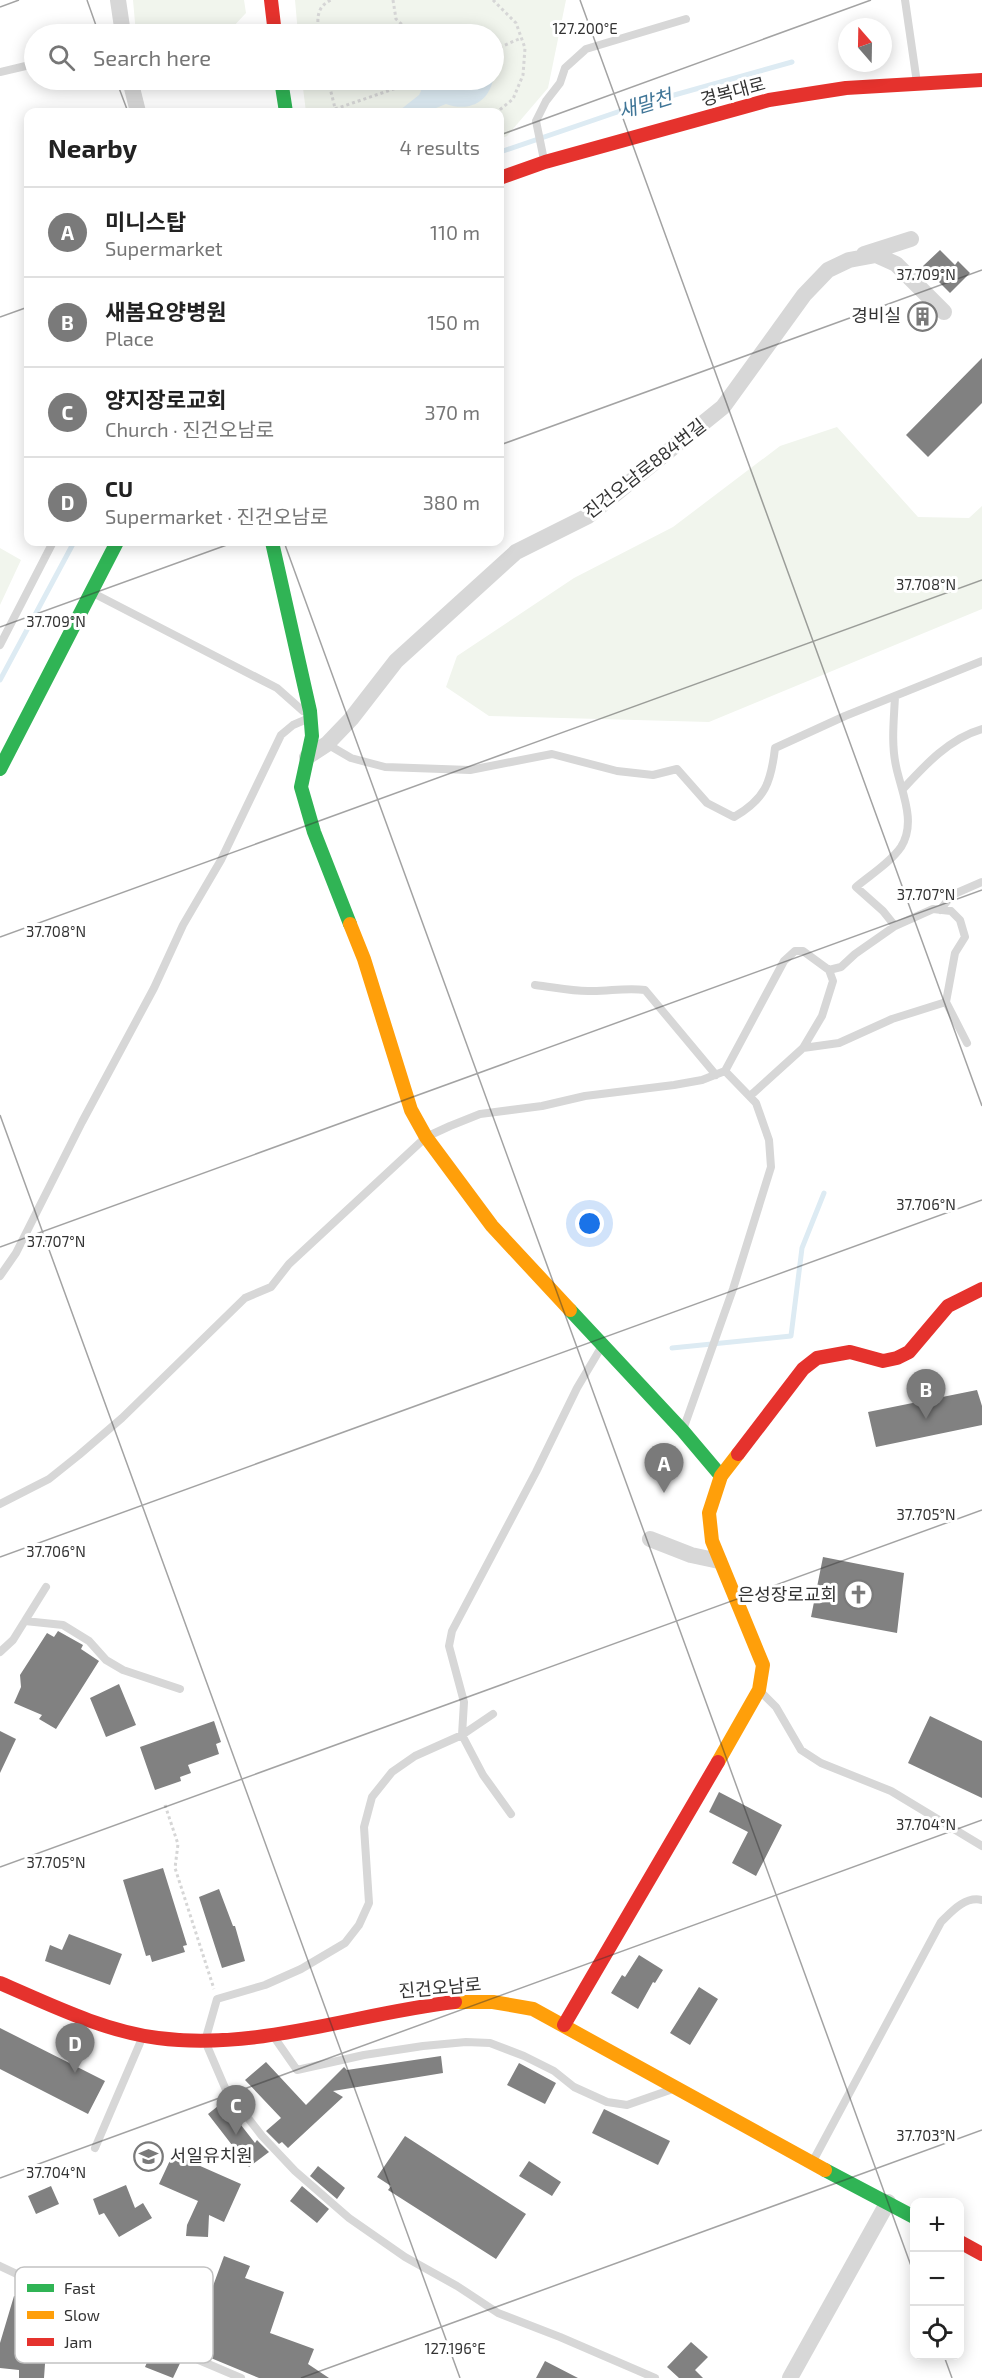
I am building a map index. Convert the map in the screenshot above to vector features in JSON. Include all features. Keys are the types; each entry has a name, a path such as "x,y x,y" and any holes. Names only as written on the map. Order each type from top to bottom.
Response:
{"street":[{"path":"118,0 122,24"},
{"path":"271,0 272,24"},
{"name":"경복대로","path":"504,177 545,162 769,100 846,88 982,80"},
{"path":"132,90 137,108"},
{"path":"282,90 285,108"},
{"path":"849,260 878,248 911,239"},
{"name":"진건오남로884번길","path":"307,757 327,744 351,719 396,661 516,552 588,516 723,407 804,295 828,270 849,260 876,255 896,264 944,312"},
{"path":"0,769 115,546"},
{"path":"273,546 310,718 312,736 301,787 314,832 364,959 411,1110 426,1137 492,1226 683,1431 721,1476"},
{"path":"564,2025 759,1690 763,1665 761,1658 719,1561 711,1534 709,1512 721,1476 803,1369 817,1358 850,1352 883,1361 897,1358 909,1352 948,1306 982,1289"},
{"path":"650,1539 691,1556 719,1561"},
{"name":"진건오남로","path":"0,1983 98,2023 143,2036 205,2041 272,2034 371,2014 477,2001 502,2002 533,2010 564,2025 812,2163 910,2214"},
{"path":"790,2378 888,2202"},
{"path":"964,2244 982,2254"}],"lane":[{"path":"905,0 917,83"},
{"path":"545,162 536,122 560,83 565,68 586,50 686,19"},
{"path":"0,72 24,66"},
{"path":"0,645 51,546"},
{"path":"0,1276 16,1253 82,1122 154,988 183,925 221,860 280,735 293,725 310,718 277,688 91,592"},
{"path":"327,744 351,758 385,766 470,770 552,754 617,771 654,775 677,769 707,803 734,817 748,809 763,794 772,774 775,748 845,716 982,661"},
{"path":"895,696 893,741 908,826 901,846 888,861 856,887 883,911 895,926"},
{"path":"903,789 939,753 982,729"},
{"path":"940,910 952,895 982,882"},
{"path":"829,970 841,967 855,954 895,926 933,909 951,911 960,920 965,937 955,952 946,1002 967,1043"},
{"path":"0,1504 49,1479 88,1448 245,1298 271,1287 289,1264 426,1137 480,1114 542,1106 585,1096 674,1085 725,1071 784,961 795,951 803,951 829,970 833,981 825,1007 803,1048 750,1096"},
{"path":"535,985 586,991 609,991 628,987 645,990 716,1075"},
{"path":"803,1048 839,1043 892,1019 946,1002"},
{"path":"683,1431 733,1289 771,1167 769,1140 756,1103 725,1071"},
{"path":"512,1814 483,1775 462,1735 464,1702 448,1646 452,1631 578,1388 603,1345"},
{"path":"0,1652 13,1640 46,1587"},
{"path":"25,1621 63,1625 89,1641 106,1660 123,1670 180,1689"},
{"path":"759,1690 776,1707 801,1750 821,1763 891,1791 982,1846"},
{"path":"493,1714 462,1735 415,1756 392,1772 372,1797 364,1827 369,1903 359,1925 345,1943 301,1969 265,1985 217,1999 205,2041 226,2090 262,2136 295,2171 349,2218 405,2257 457,2286 498,2313 655,2378"},
{"path":"812,2163 941,1922 957,1906 975,1898 982,1900"},
{"path":"272,2034 297,2070 364,2055 423,2046 466,2042 490,2043 554,2071 574,2087 607,2102 627,2105 678,2087"},
{"path":"95,2148 143,2036"},
{"path":"0,2266 15,2273"},
{"path":"206,2363 242,2378"}],"path":[{"path":"320,24 319,11 322,4 331,0"},
{"path":"393,0 396,19 401,24"},
{"path":"493,0 516,23 525,48 523,75 513,99 502,108"},
{"path":"504,46 521,38"},
{"path":"331,90 335,108"},
{"path":"344,108 393,90"},
{"path":"165,1806 178,1844 175,1868 217,1999"}],"shaded area":[{"path":"133,0 244,0 246,13 236,24 135,24"},
{"path":"295,0 566,0 548,88 504,137 504,108 306,108 303,90 504,90 504,24 297,24"},
{"path":"489,90 482,100 469,106 446,104 436,108 403,108 421,91"},
{"path":"837,427 918,517 969,518 982,506 982,609 709,722 489,716 446,687 457,656 574,578 673,527 780,446"},
{"path":"0,548 21,560 0,605"}],"building":[{"path":"940,250 955,265 958,261 970,273 950,293 923,266"},
{"path":"982,358 982,403 928,457 906,435"},
{"path":"977,1390 982,1406 982,1425 876,1447 868,1412"},
{"name":"은성장로교회","path":"823,1557 904,1573 897,1633 811,1617"},
{"path":"58,1631 83,1645 81,1649 99,1661 56,1729 39,1719 42,1715 14,1703 21,1687 20,1675 47,1633 54,1637"},
{"path":"119,1684 136,1725 106,1737 90,1698"},
{"path":"930,1716 982,1741 982,1798 908,1763"},
{"path":"214,1721 221,1742 216,1744 219,1754 188,1765 191,1773 180,1777 181,1781 155,1790 140,1747"},
{"path":"0,1731 16,1739 0,1773"},
{"path":"719,1792 782,1825 756,1876 732,1863 748,1832 709,1812"},
{"path":"163,1868 187,1945 183,1946 185,1952 152,1962 150,1955 146,1956 123,1880"},
{"path":"219,1889 233,1926 235,1926 245,1961 222,1968 199,1897"},
{"path":"69,1934 122,1954 110,1985 45,1961 50,1945 62,1950"},
{"path":"639,1955 663,1970 655,1983 653,1982 638,2009 611,1993 622,1975 625,1977"},
{"path":"699,1987 718,1999 690,2045 670,2033"},
{"path":"0,2028 105,2081 88,2114 0,2069"},
{"path":"441,2056 443,2073 333,2091 343,2097 288,2148 282,2142 279,2144 266,2131 281,2118 245,2080 266,2062 306,2105 344,2067 347,2070"},
{"path":"519,2063 556,2083 545,2104 507,2085"},
{"path":"223,2102 255,2143 257,2140 269,2152 249,2167 208,2114"},
{"path":"604,2109 670,2141 658,2165 592,2133"},
{"path":"405,2136 526,2214 496,2259 388,2190 391,2186 377,2177"},
{"path":"173,2154 241,2184 224,2222 209,2215 208,2237 186,2236 187,2225 198,2201 159,2184"},
{"path":"529,2161 561,2182 552,2196 519,2176"},
{"path":"318,2166 345,2188 337,2199 310,2176"},
{"path":"126,2185 135,2208 143,2203 152,2218 119,2237 104,2213 99,2215 93,2199"},
{"path":"51,2186 59,2204 36,2214 28,2196"},
{"path":"302,2186 329,2209 317,2223 290,2201"},
{"path":"224,2256 250,2266 245,2278 284,2292 270,2333 314,2349 308,2364 329,2378 259,2378 213,2359 213,2286"},
{"path":"15,2296 15,2363 45,2363 44,2378 19,2378 19,2370 0,2368 0,2343"},
{"path":"691,2342 708,2357 695,2370 703,2378 679,2378 667,2367"},
{"path":"545,2361 578,2378 536,2378"},
{"path":"147,2363 180,2363 173,2378 145,2367"}],"waterway":[{"name":"새말천","path":"504,151 635,106 792,62"},
{"name":"새말천","path":"0,680 72,546"},
{"path":"672,1348 791,1336 802,1248 824,1193"}],"traffic: fast":[{"path":"283,90 285,108"},
{"path":"0,769 115,546"},
{"path":"273,546 310,711 312,736 301,787 314,832 350,924"},
{"path":"570,1310 683,1431 721,1476"},
{"path":"825,2170 910,2215"}],"traffic: slow":[{"path":"350,924 364,959 411,1110 426,1137 492,1226 570,1310"},
{"path":"718,1762 759,1690 763,1665 712,1541 709,1513 721,1476 738,1454"},
{"path":"455,2002 493,2002 533,2009 825,2170"}],"traffic: jam":[{"path":"271,0 274,24"},
{"path":"504,177 545,162 769,100 846,88 982,80"},
{"path":"738,1454 803,1369 817,1358 850,1352 883,1361 897,1358 909,1352 948,1306 982,1289"},
{"path":"564,2025 718,1762"},
{"path":"0,1983 117,2030 158,2038 195,2041 270,2035 455,2002"},
{"path":"964,2244 982,2254"}],"place":[{"name":"경비실","path":"922,316"},
{"name":"새봄요양병원","path":"926,1419"},
{"name":"미니스탑","path":"664,1493"},
{"name":"은성장로교회","path":"858,1595"},
{"name":"CU","path":"75,2073"},
{"name":"양지장로교회","path":"236,2135"},
{"name":"서일유치원","path":"149,2156"}]}
